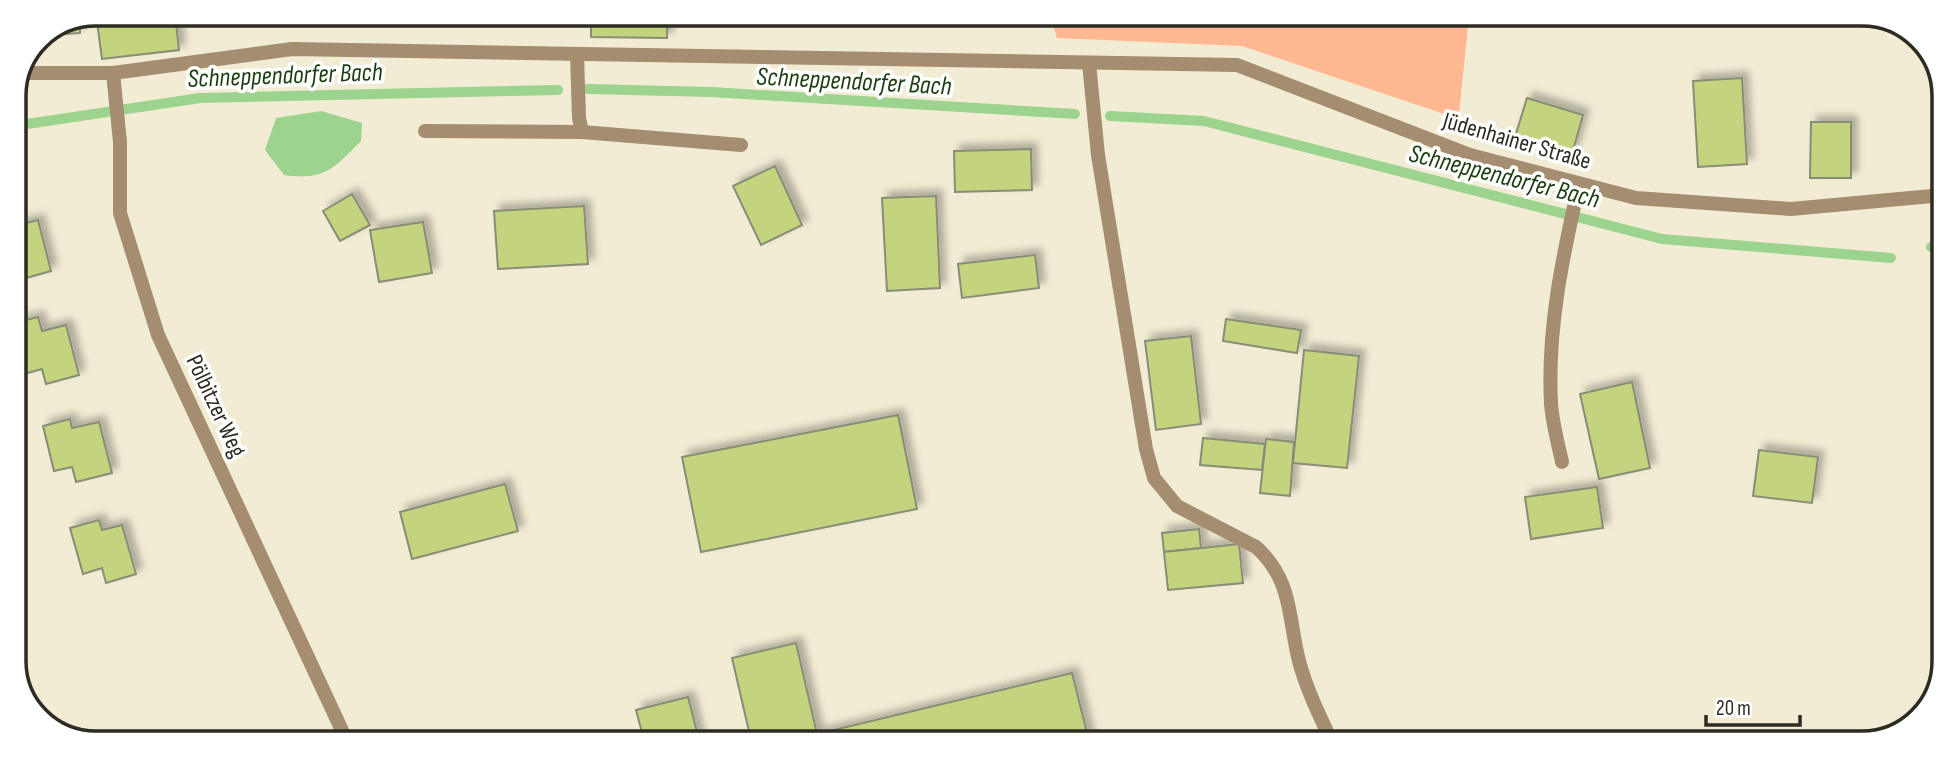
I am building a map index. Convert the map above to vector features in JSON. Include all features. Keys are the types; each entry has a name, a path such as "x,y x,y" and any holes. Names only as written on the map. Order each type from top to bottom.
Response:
{"street":[{"name":"Jüdenhainer Straße","path":"31,73 113,73 292,49 1237,65 1470,155 1578,190 1636,198 1791,209 1932,196"},
{"path":"577,54 582,132"},
{"path":"1089,63 1101,176 1146,449 1154,478 1177,506 1256,547 1267,557 1284,585 1299,663 1327,731"},
{"name":"Pölbitzer Weg","path":"113,73 120,142 120,213 158,335 342,731"},
{"path":"425,131 582,132 741,145"},
{"path":"1562,462 1551,405 1552,350 1567,237 1578,190"}],"shaded area":[{"path":"1053,26 1468,26 1458,123 1441,113 1242,46 1057,38"},
{"path":"321,111 362,123 361,141 336,165 319,174 284,175 265,150 276,118"}],"building":[{"path":"98,26 176,26 179,50 102,59"},
{"path":"591,26 667,26 667,38 591,37"},
{"path":"80,29 80,33 66,34"},
{"path":"1742,78 1747,164 1698,167 1693,81"},
{"path":"1527,98 1583,115 1572,154 1515,137"},
{"path":"1811,122 1851,122 1851,178 1810,178"},
{"path":"1031,149 1032,190 955,192 954,151"},
{"path":"775,166 802,225 761,245 733,186"},
{"path":"352,194 370,225 340,241 323,211"},
{"path":"936,196 940,288 887,291 882,198"},
{"path":"584,206 588,264 498,269 494,211"},
{"path":"38,220 51,271 26,278 26,223"},
{"path":"423,222 432,273 379,282 370,230"},
{"path":"1035,255 1039,288 962,298 958,264"},
{"path":"38,317 42,331 66,325 79,375 46,384 42,369 26,373 26,320"},
{"path":"1226,319 1301,330 1297,353 1223,341"},
{"path":"1191,336 1201,424 1156,430 1145,341"},
{"path":"1304,350 1359,356 1347,468 1293,463"},
{"path":"1632,382 1650,468 1599,479 1580,394"},
{"path":"898,415 917,509 701,552 682,457"},
{"path":"70,419 72,428 99,422 112,473 76,482 72,467 54,471 43,426"},
{"path":"1203,438 1265,444 1262,470 1200,465"},
{"path":"1266,439 1294,442 1290,496 1260,493"},
{"path":"1759,450 1818,457 1812,503 1753,496"},
{"path":"505,484 518,531 412,559 400,512"},
{"path":"1597,487 1603,528 1531,539 1525,497"},
{"path":"99,520 102,530 122,525 136,574 106,583 102,568 83,574 70,528"},
{"path":"1199,529 1201,548 1164,552 1162,533"},
{"path":"1239,544 1243,583 1168,590 1164,552"},
{"path":"796,643 816,731 749,731 732,658"},
{"path":"1072,673 1086,731 830,731"},
{"path":"688,697 697,731 642,731 636,710"}],"waterway":[{"name":"Schneppendorfer Bach","path":"588,89 711,92 1075,114"},
{"name":"Schneppendorfer Bach","path":"26,124 200,98 558,90"},
{"name":"Schneppendorfer Bach","path":"1110,116 1204,121 1662,239 1891,258"}]}
